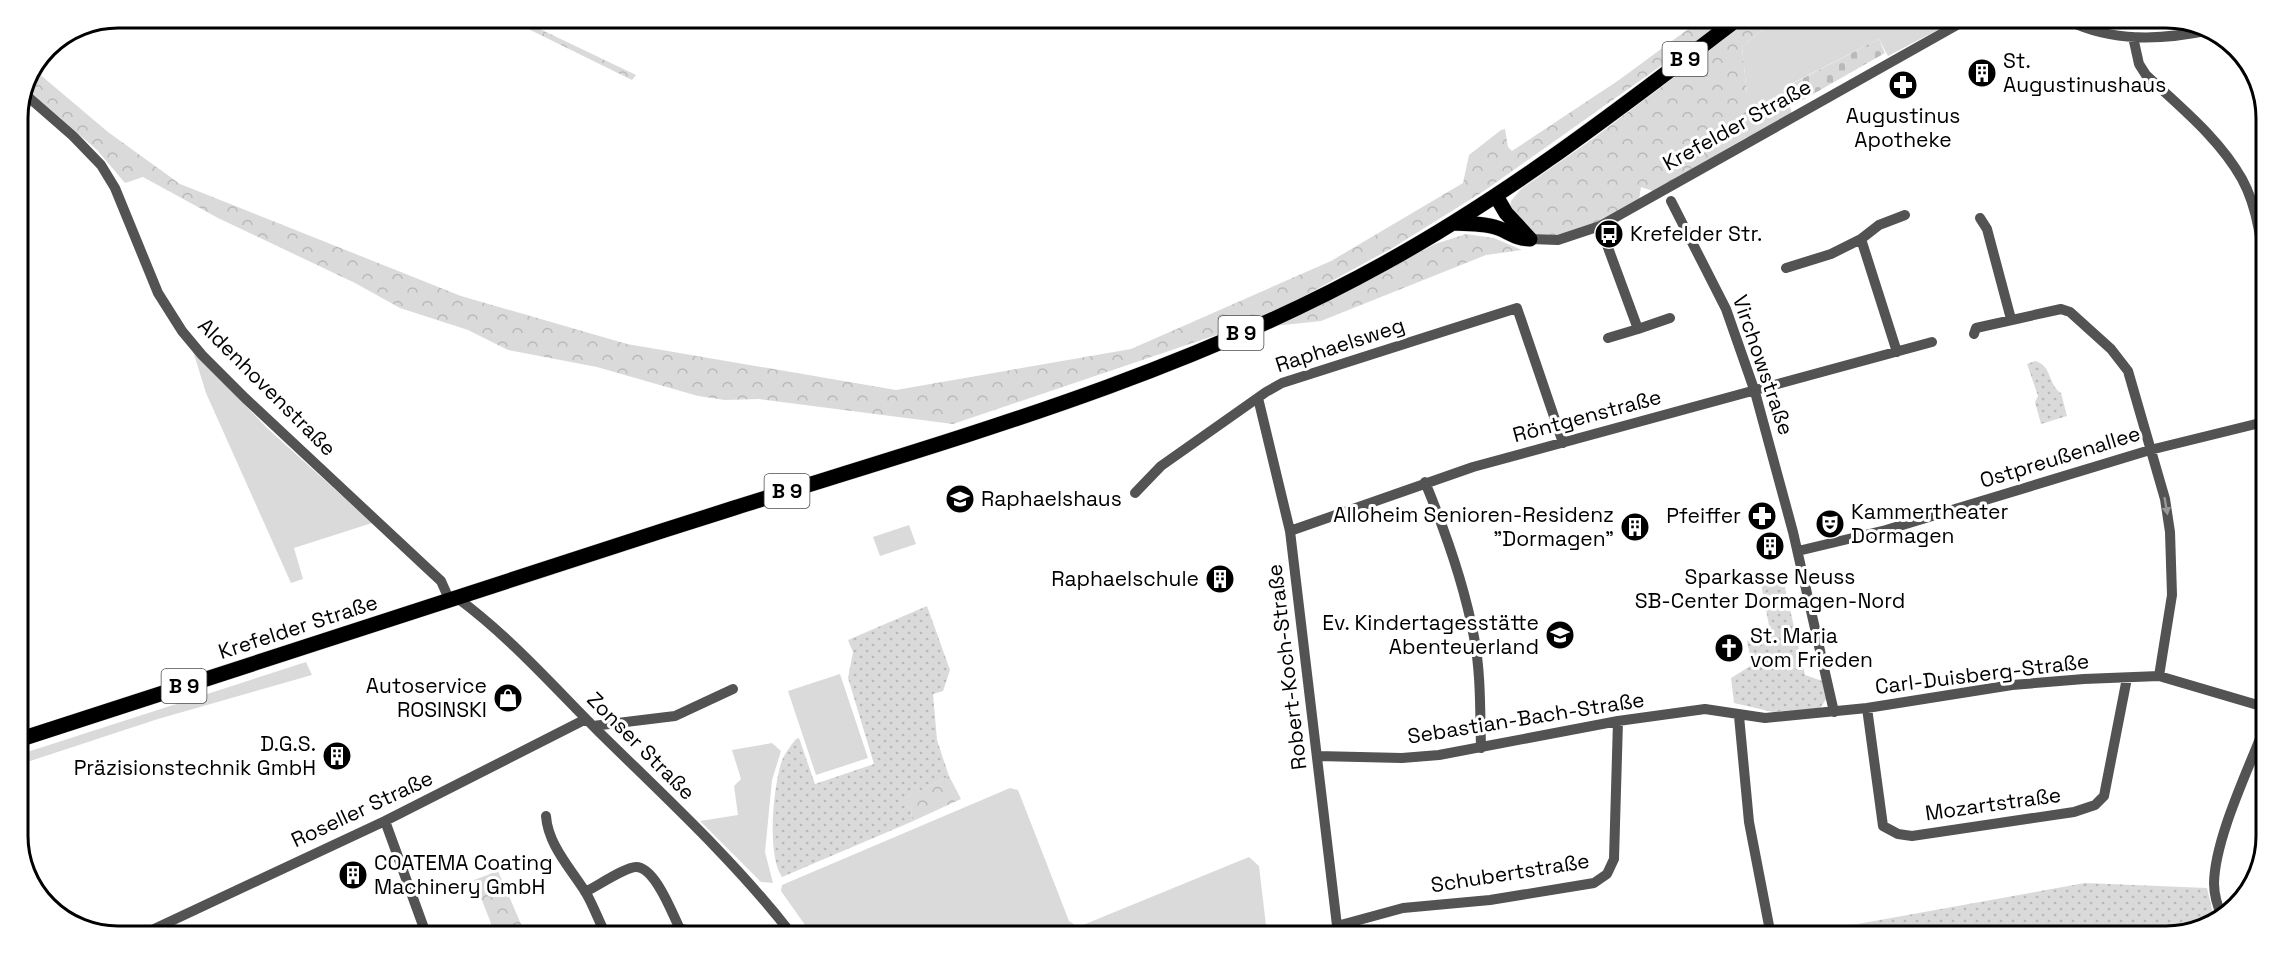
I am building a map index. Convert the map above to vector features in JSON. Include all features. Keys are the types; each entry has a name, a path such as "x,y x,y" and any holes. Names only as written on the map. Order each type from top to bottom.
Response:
{"main road":[{"name":"B 9","path":"1454,223 1639,94 1724,29"},
{"path":"1491,199 1503,230"},
{"path":"1491,199 1530,239"},
{"path":"1454,223 1484,225 1503,230 1515,237 1530,239"},
{"name":"Krefelder Straße","path":"29,736 556,564 898,456 1163,366 1287,313 1380,266 1454,223"}],"street":[{"name":"Krefelder Straße","path":"1530,239 1558,240 1600,226 1950,29"},
{"path":"2090,29 2109,35 2133,37 2192,32"},
{"path":"2133,37 2139,64 2146,75 2211,137 2243,180 2256,224"},
{"name":"Aldenhovenstraße","path":"31,100 73,136 101,165 115,188 158,292 182,331 202,355 441,581 453,598"},
{"name":"Virchowstraße","path":"1671,201 1726,309 1755,392 1798,551 1834,712"},
{"path":"1786,268 1831,254 1861,239 1879,225 1905,215"},
{"path":"1980,219 1987,229 2011,319"},
{"path":"1600,226 1638,328"},
{"path":"1861,239 1897,352"},
{"name":"Raphaelsweg","path":"1135,493 1161,466 1282,383 1517,308 1563,443"},
{"path":"1974,334 1976,328 2011,319 2051,310 2070,312 2111,349 2128,371 2165,499 2171,546 2172,595 2159,676"},
{"path":"1608,338 1670,318"},
{"name":"Röntgenstraße","path":"1290,531 1425,482 1932,342"},
{"name":"Robert-Koch-Straße","path":"1258,398 1290,531 1337,926"},
{"name":"Ostpreußenallee","path":"1798,551 1900,526 2150,450 2256,424"},
{"path":"1425,482 1446,531 1462,582 1474,638 1480,685 1481,748"},
{"name":"Zonser Straße","path":"453,598 590,723 758,891 785,926"},
{"name":"Carl-Duisberg-Straße","path":"1739,716 1765,718 1834,712 2012,685 2159,676 2256,705"},
{"name":"Mozartstraße","path":"1867,708 1883,826 1899,834 1912,836 2074,812 2095,805 2104,796 2127,678"},
{"path":"590,723 675,716 733,689"},
{"name":"Sebastian-Bach-Straße","path":"1317,756 1402,758 1481,748 1618,722 1705,709 1723,710 1739,716"},
{"path":"1739,716 1749,822 1769,926"},
{"name":"Schubertstraße","path":"1349,926 1403,908 1490,900 1602,880 1614,859 1618,722"},
{"name":"Roseller Straße","path":"161,926 590,723"},
{"path":"2220,909 2216,897 2215,873 2232,814 2256,749"},
{"path":"546,816 546,826 571,875 585,892 602,926"},
{"path":"385,821 423,926"},
{"path":"585,892 634,867 644,868 652,875 679,926"}],"green space":[{"path":"528,29 540,29 636,75 632,80"},
{"path":"1688,29 1713,29 1484,191 1394,247 1293,302 1231,330 953,424 759,399 725,400 698,396 597,367 508,350 468,330 400,308 355,283 218,218 143,177 125,183 97,150 32,94 40,75 108,132 180,184 461,296 627,344 896,390 1131,349 1331,261 1463,183 1469,155 1501,130 1505,129 1508,147 1512,151 1619,80"},
{"path":"1737,29 1763,29 1742,47 1747,94 1747,137 1653,191 1641,187 1639,200 1589,226 1561,236 1549,237 1534,233 1510,209 1511,201 1521,189 1594,138"},
{"path":"1763,29 1939,29 1888,56 1879,39 1785,87 1792,114 1747,143 1747,94 1742,47"},
{"path":"1879,39 1885,53 1794,105 1786,87"},
{"path":"1466,234 1494,238 1522,250 1486,255 1321,321 1274,326 1321,305 1435,244"},
{"path":"193,351 267,428 372,523 294,548 303,579 291,583 206,393"},
{"path":"2035,361 2044,367 2061,393 2067,416 2041,424 2035,402 2038,396 2027,364"},
{"path":"909,525 916,544 880,556 873,537"},
{"path":"1781,570 1805,675 1825,682 1827,698 1820,708 1773,712 1734,703 1731,678 1752,665 1747,641 1771,636 1761,584"},
{"path":"927,606 950,670 943,691 933,694 937,740 949,776 898,802 912,810 911,822 782,877 774,854 773,824 777,778 784,756 799,738 815,784 874,764 848,678 853,652 848,640"},
{"path":"306,662 312,675 158,719 29,761 29,751"},
{"path":"840,674 868,758 816,775 788,691"},
{"path":"772,743 781,751 772,780 765,852 773,883 761,882 700,821 738,815 734,786 741,779 732,750"},
{"path":"949,776 961,799 911,822 912,810 897,802"},
{"path":"1010,788 1018,790 1069,921 1076,926 806,926 781,891 782,885"},
{"path":"1249,857 1259,866 1266,926 1080,926"},
{"path":"498,871 522,926 492,926 474,880"},
{"path":"2085,883 2207,888 2213,913 2196,922 2178,926 1846,926"}],"place":[{"name":"St. Augustinushaus","path":"1982,73"},
{"name":"Augustinus Apotheke","path":"1903,85"},
{"name":"Krefelder Str.","path":"1609,234"},
{"name":"Raphaelshaus","path":"960,499"},
{"name":"Pfeiffer","path":"1762,516"},
{"name":"Kammertheater Dormagen","path":"1830,524"},
{"name":"Alloheim Senioren-Residenz \"Dormagen\"","path":"1635,527"},
{"name":"Sparkasse Neuss SB-Center Dormagen-Nord","path":"1770,546"},
{"name":"Raphaelschule","path":"1220,579"},
{"name":"Ev. Kindertagesstätte Abenteuerland","path":"1560,635"},
{"name":"St. Maria vom Frieden","path":"1729,648"},
{"name":"Autoservice ROSINSKI","path":"508,698"},
{"name":"D.G.S. Präzisionstechnik GmbH","path":"337,756"},
{"name":"COATEMA Coating Machinery GmbH","path":"353,875"}]}
